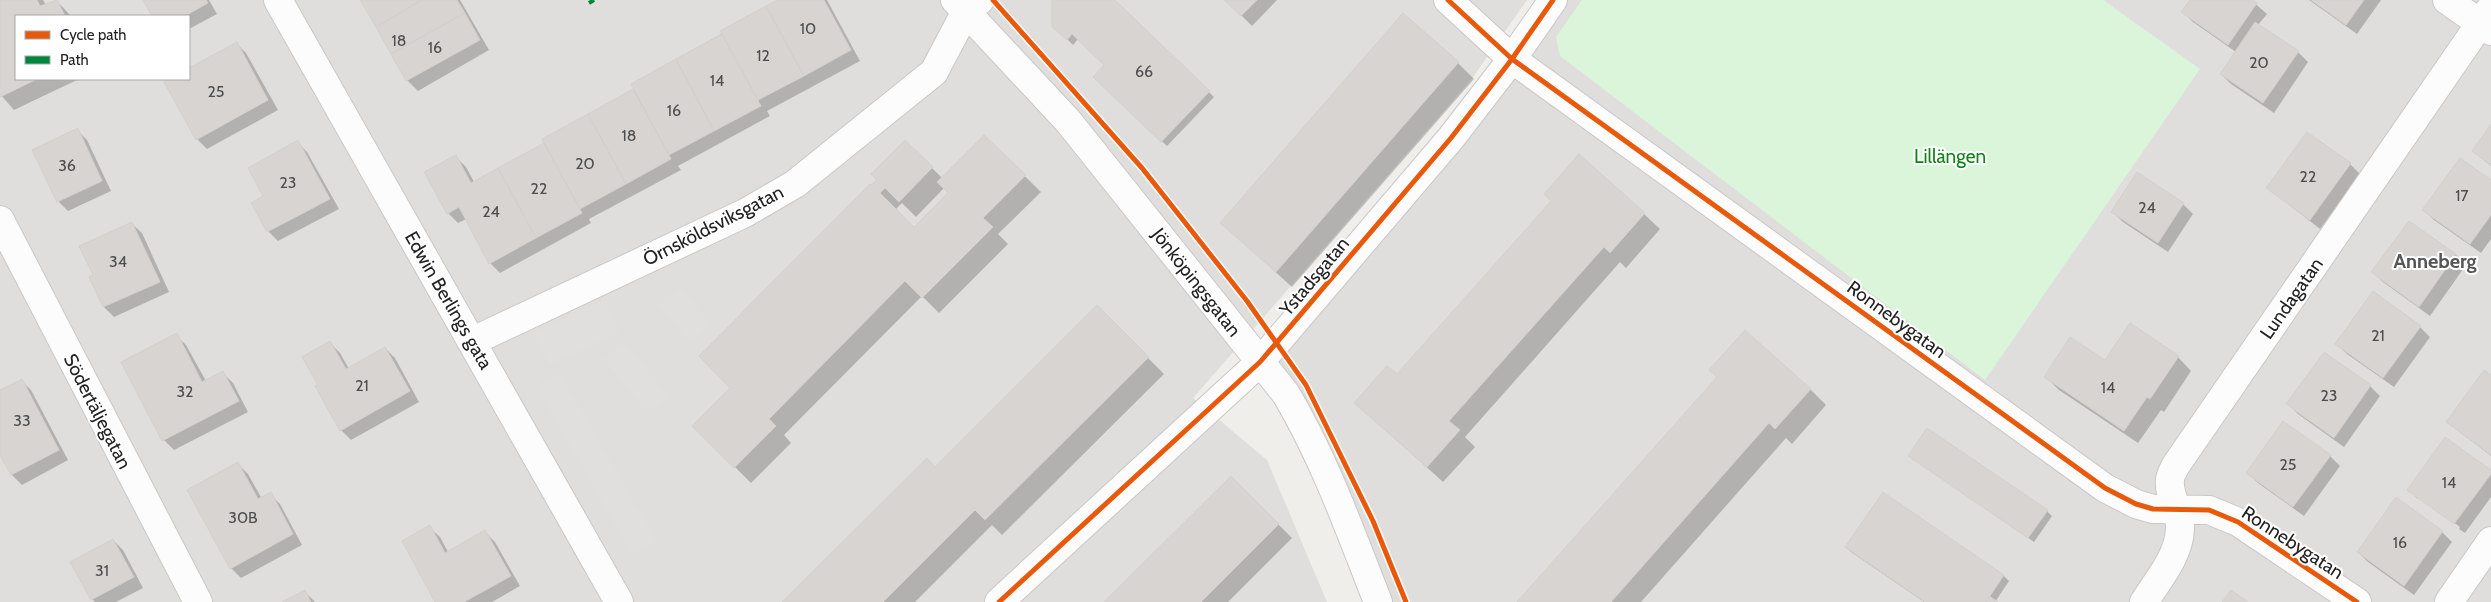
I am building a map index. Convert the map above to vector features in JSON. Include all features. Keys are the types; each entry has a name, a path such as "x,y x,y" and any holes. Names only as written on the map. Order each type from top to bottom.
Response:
{"street":[{"name":"Edwin Berlings gata","path":"278,0 473,341 619,602"},
{"name":"Ronnebygatan","path":"1448,0 1512,59 2105,488 2136,504 2153,509 2179,511 2209,510 2238,522 2357,602"},
{"name":"Ystadsgatan","path":"998,602 1260,362 1451,138 1512,59 1553,0"},
{"path":"2447,0 2487,21"},
{"name":"Örnsköldsviksgatan","path":"473,341 745,213 795,184 934,72 966,4"},
{"name":"Jönköpingsgatan","path":"966,4 1068,121 1286,394 1309,433 1327,471 1378,602"},
{"name":"Lundagatan","path":"2144,602 2170,562 2178,544 2180,530 2179,511 2172,494 2170,479 2176,465 2487,21"},
{"name":"Södertäljegatan","path":"0,220 198,602"},
{"path":"2448,602 2491,541"}],"shaded area":[{"path":"0,0 1527,0 1471,80 1193,398 1267,460 1327,602 0,602"},
{"path":"1563,0 2491,0 2491,602 1382,602 1266,362"},
{"path":"681,286 712,326 689,343 658,304"},
{"path":"603,300 619,332 549,365 534,332"},
{"path":"624,341 669,396 647,413 603,359"},
{"path":"560,373 657,541 632,555 536,387"}],"green space":[{"name":"Lillängen","path":"1582,0 2103,0 2200,69 1985,380 1560,56 1556,37"}],"building":[{"path":"0,0 37,0 40,6 57,0 64,15 15,15 15,80 35,80 0,97"},
{"path":"143,0 206,0 208,3 187,15 151,15"},
{"path":"360,0 422,0 376,27"},
{"path":"422,0 457,0 465,13 391,54 376,27"},
{"path":"778,0 824,0 851,50 804,76 766,6"},
{"path":"1052,0 1115,0 1210,91 1161,142 1093,77 1104,65 1072,34 1067,40 1052,27"},
{"path":"1224,0 1257,0 1241,16"},
{"path":"2190,0 2253,0 2257,3 2228,45 2181,12"},
{"path":"2311,0 2364,0 2346,25"},
{"path":"766,6 804,76 758,100 720,31"},
{"path":"465,13 480,40 406,81 391,54"},
{"path":"1403,13 1459,62 1276,272 1220,223"},
{"path":"2255,22 2299,51 2263,103 2220,74"},
{"path":"722,34 761,106 714,131 676,59"},
{"path":"237,42 268,100 196,140 164,82 168,80 190,80 190,67"},
{"path":"676,59 714,131 669,155 631,84"},
{"path":"633,89 671,159 626,184 588,114"},
{"path":"588,114 626,184 580,209 542,139"},
{"path":"2491,124 2491,165 2472,151"},
{"path":"78,128 102,181 57,202 32,150"},
{"path":"2307,132 2351,163 2310,220 2266,188"},
{"path":"984,135 1026,175 983,218 993,227 922,298 905,281 769,419 776,426 734,468 692,426 730,388 699,356 870,184 877,180 871,174 905,140 933,167 899,202 885,188 880,193 914,227 948,193 937,182"},
{"path":"298,140 330,199 267,232 251,203 263,196 248,168"},
{"path":"544,143 582,213 536,238 498,168"},
{"path":"1579,154 1645,213 1610,253 1604,247 1449,421 1460,430 1427,467 1354,403 1387,366 1397,374 1551,201 1544,194"},
{"path":"456,155 471,183 498,168 536,238 489,264 459,207 447,214 424,172"},
{"path":"2460,158 2491,180 2491,215 2470,244 2422,210"},
{"path":"2137,172 2184,203 2158,243 2111,212"},
{"path":"2409,221 2456,254 2419,307 2371,272"},
{"path":"132,222 160,282 103,307 89,277 93,275 79,246"},
{"path":"2373,291 2421,326 2383,378 2335,344"},
{"path":"1097,305 1149,357 985,520 975,510 883,602 782,602 927,458 935,467"},
{"path":"2130,323 2179,356 2150,399 2147,397 2124,431 2044,377 2070,337 2105,360"},
{"path":"1745,330 1811,389 1775,429 1769,423 1611,602 1517,602 1717,377 1709,370"},
{"path":"177,333 202,382 223,371 239,401 162,441 121,362"},
{"path":"330,341 346,369 385,347 410,391 340,431 315,386 318,385 302,357"},
{"path":"2324,352 2371,385 2334,438 2286,404"},
{"path":"2484,370 2491,375 2491,455 2446,422"},
{"path":"22,379 59,450 11,475 0,455 0,390"},
{"path":"2283,421 2331,455 2293,507 2246,473"},
{"path":"1927,428 2048,510 2028,538 1908,456"},
{"path":"2445,437 2491,470 2491,474 2454,524 2407,490"},
{"path":"238,462 258,499 271,492 293,534 230,569 187,490"},
{"path":"1231,476 1279,524 1201,602 1104,602"},
{"path":"1883,492 2004,575 1986,602 1925,602 1845,547"},
{"path":"2396,497 2443,531 2404,586 2357,552"},
{"path":"430,525 445,553 485,530 511,576 464,602 435,602 402,541"},
{"path":"113,539 134,577 91,600 70,562"},
{"path":"305,590 311,602 282,602"},
{"path":"2231,590 2248,602 2222,602"},
{"path":"1989,596 1998,602 1986,602"}],"marked path":[{"path":"589,3 594,0"}],"cycle path":[{"path":"993,0 1142,168 1247,301 1306,385 1373,521 1406,602"},
{"path":"1448,0 1512,59 2105,488 2136,504 2153,509 2209,510 2238,522 2357,602"},
{"path":"999,602 1260,362 1451,138 1512,59 1553,0"}],"district":[{"name":"Anneberg","path":"2435,261"}]}
